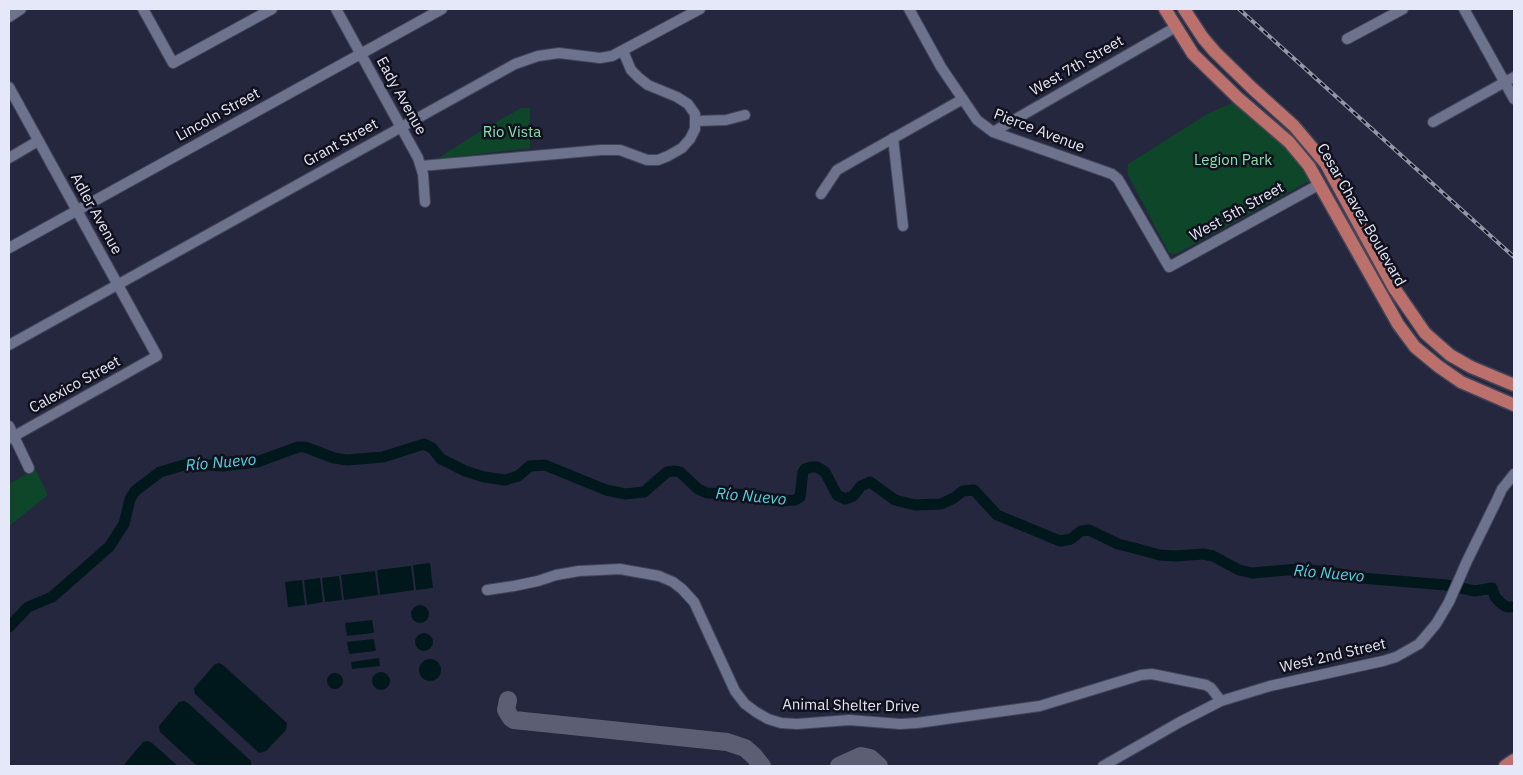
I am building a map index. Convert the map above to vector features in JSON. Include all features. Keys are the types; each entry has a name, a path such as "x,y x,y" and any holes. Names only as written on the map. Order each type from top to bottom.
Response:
{"main road":[{"path":"1165,9 1193,54 1238,98 1289,142 1309,166 1398,324 1415,347 1461,382 1514,405"},
{"name":"Cesar Chavez Boulevard","path":"1173,9 1204,55 1309,154 1324,177 1395,307 1422,343 1437,357 1463,376 1514,396"},
{"name":"Cesar Chavez Boulevard","path":"1184,9 1214,52 1294,126 1326,164 1394,288 1425,333 1450,355 1471,367 1514,385"},
{"path":"1505,766 1514,760"}],"street":[{"path":"9,16 22,9"},
{"path":"143,9 173,63 272,9"},
{"name":"Eady Avenue","path":"336,9 402,127 421,166 425,202"},
{"name":"Lincoln Street","path":"9,248 442,9"},
{"name":"Grant Street","path":"9,345 515,64 538,56 559,54 600,58 612,56 700,9"},
{"name":"Pierce Avenue","path":"909,9 941,67 977,120 993,132 1112,174 1118,179 1169,267"},
{"path":"1347,39 1403,9"},
{"path":"1464,9 1510,80 1514,99"},
{"name":"West 7th Street","path":"993,132 1176,27"},
{"path":"421,166 602,150 620,150 648,160 658,160 682,148 690,139 696,121 695,114 688,104 677,97 638,78 631,70 623,51"},
{"path":"1433,122 1510,80"},
{"name":"Adler Avenue","path":"9,87 157,356"},
{"path":"821,194 837,170 963,99"},
{"path":"696,121 726,120 745,115"},
{"path":"893,138 903,226"},
{"path":"9,158 38,141"},
{"name":"West 5th Street","path":"1169,267 1320,184"},
{"name":"Calexico Street","path":"12,438 157,356"},
{"path":"9,426 12,438 29,468"},
{"name":"West 2nd Street","path":"1103,766 1221,701 1270,686 1396,658 1418,644 1430,634 1449,602 1502,489 1514,474"},
{"name":"Animal Shelter Drive","path":"486,590 538,581 556,575 579,571 620,569 659,576 673,582 682,588 694,602 734,691 745,704 756,712 768,719 781,722 797,724 849,720 917,724 1040,706 1141,675 1152,674 1206,685 1211,688 1221,701"}],"green space":[{"name":"Legion Park","path":"1244,98 1315,178 1176,254 1169,253 1128,175 1128,164 1209,113"},
{"name":"Rio Vista","path":"521,108 530,108 530,148 437,159 482,130"},
{"path":"35,469 48,495 9,526 9,484"}],"shaded area":[{"path":"430,563 433,588 416,590 413,565"},
{"path":"411,566 414,590 380,595 377,570"},
{"path":"375,571 378,595 344,600 341,575"},
{"path":"339,576 342,600 325,602 322,578"},
{"path":"320,578 323,602 307,605 304,580"},
{"path":"302,580 305,605 288,607 285,582"},
{"path":"420,605 426,608 429,614 426,620 420,623 414,620 411,614 414,608"},
{"path":"372,620 373,633 347,636 345,623"},
{"path":"424,633 430,636 433,642 430,648 424,651 418,648 415,642 418,636"},
{"path":"373,639 375,651 349,654 347,642"},
{"path":"379,658 380,666 352,669 351,662"},
{"path":"430,659 438,662 441,670 438,678 430,681 422,678 419,670 422,662"},
{"path":"219,663 287,723 286,730 266,751 259,753 195,694 194,688 215,664"},
{"path":"381,672 387,675 390,681 387,687 381,690 375,687 372,681 375,675"},
{"path":"335,673 341,675 343,681 341,687 335,689 329,687 327,681 329,675"},
{"path":"184,701 251,761 251,766 197,766 160,732 159,726 179,702"},
{"path":"148,741 178,766 123,766 143,742"}],"waterway":[{"name":"Río Nuevo","path":"9,627 28,607 52,597 109,547 124,524 130,499 135,491 160,472 184,465 222,466 257,462 298,447 305,447 334,458 347,460 383,457 424,444 432,448 441,459 465,471 484,477 505,480 518,476 530,466 545,465 606,490 625,494 644,492 667,472 674,471 680,472 698,489 707,493 755,495 779,501 795,500 800,497 803,472 811,467 817,467 825,472 837,495 845,499 853,496 861,486 870,482 895,500 915,505 941,504 963,491 974,490 997,515 1060,541 1071,539 1081,531 1089,530 1118,544 1160,555 1203,554 1213,556 1239,570 1252,573 1299,569 1361,578 1446,585 1475,591 1492,588 1495,597 1502,604 1507,607 1514,607"}],"taxiway":[{"path":"508,700 506,710 514,720 727,742 745,748 762,766"},
{"path":"839,766 861,756 870,758 879,766"}],"railway":[{"path":"1239,9 1514,257"}]}
